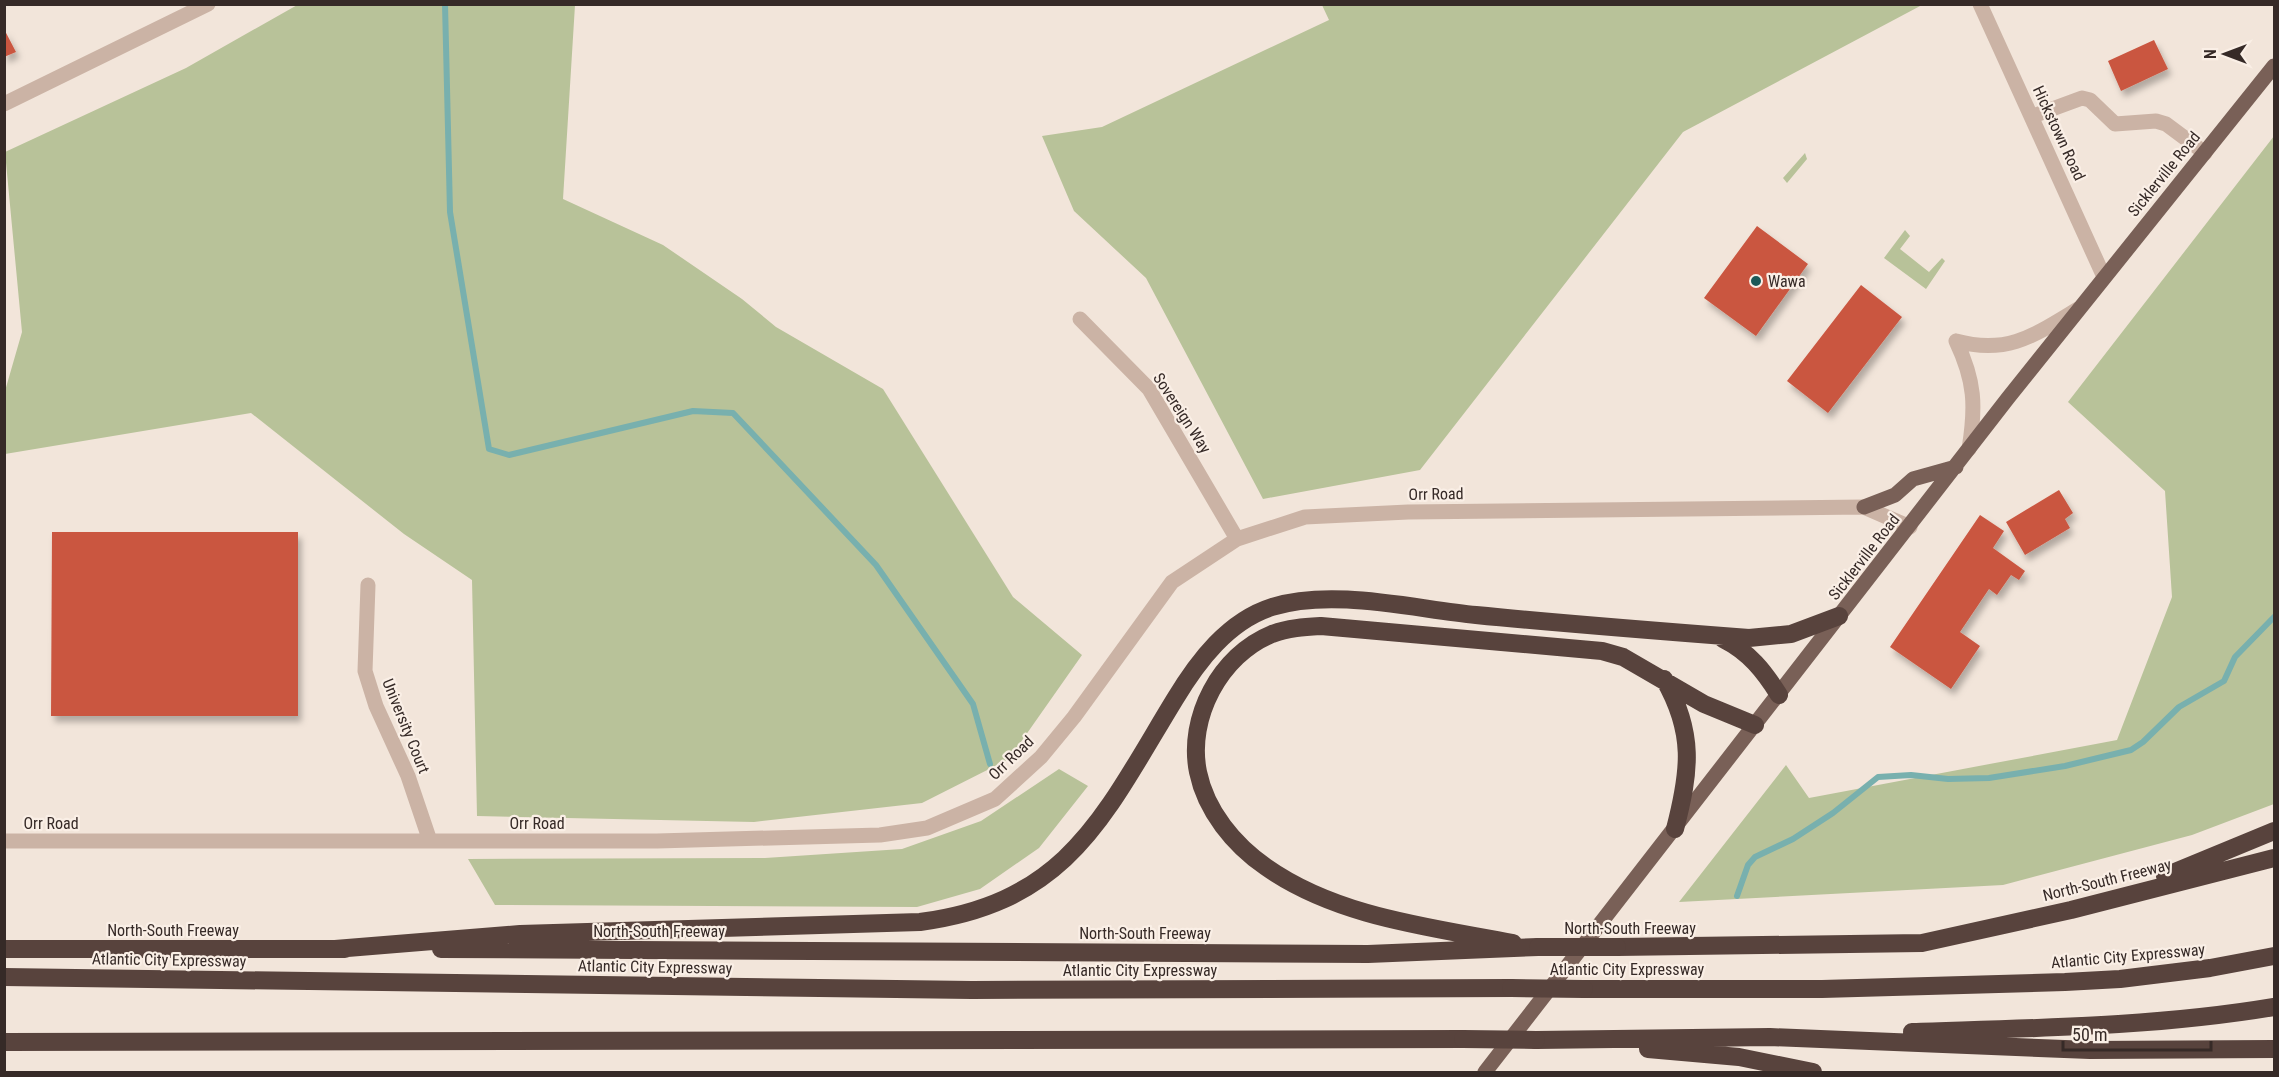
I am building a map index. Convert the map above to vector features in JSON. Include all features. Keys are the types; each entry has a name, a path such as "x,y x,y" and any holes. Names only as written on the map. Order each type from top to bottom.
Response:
{"highway":[{"path":"335,949 520,934 920,922 958,917 984,908 1014,897 1052,871 1087,838 1187,679 1210,648 1238,625 1271,607 1299,601 1354,601 1475,615 1716,636 1770,638 1791,634 1839,616"},
{"path":"1538,947 1398,920 1340,904 1300,887 1266,867 1235,841 1212,809 1198,772 1198,732 1208,695 1226,666 1271,634 1292,628 1321,626 1602,651 1623,657 1663,678 1704,704 1755,725"},
{"path":"1716,636 1750,657 1765,673 1779,695"},
{"path":"1663,678 1682,716 1689,752 1686,787 1675,829"},
{"path":"2104,902 2274,831"},
{"name":"North-South Freeway","path":"4,949 1368,954 1538,947 1922,943 2104,902 2274,858"},
{"name":"Atlantic City Expressway","path":"4,977 972,990 1822,989 2120,979 2210,968 2274,956"},
{"path":"4,1042 1536,1040 1770,1037 2103,1026 2172,1021 2274,1007"},
{"path":"1770,1037 2090,1050 2274,1049"},
{"path":"1536,1040 1714,1054 1813,1072"}],"main road":[{"name":"Sicklerville Road","path":"1485,1072 1910,527 1968,449 2274,66"},
{"path":"1864,507 1895,495 1913,478 1956,467"}],"street":[{"path":"4,104 208,4"},
{"name":"Hickstown Road","path":"1980,4 2033,116 2104,277"},
{"path":"2033,116 2082,98 2090,100 2115,124 2156,121 2166,124 2205,153"},
{"path":"1968,449 1974,412 1971,380 1956,341 1976,346 2002,346 2029,338 2082,307"},
{"name":"Sovereign Way","path":"1080,319 1149,389 1237,538"},
{"name":"Orr Road","path":"4,842 669,841 880,835 927,828 995,799 1041,757 1074,717 1172,582 1237,538 1305,517 1408,512 1864,507 1910,527"},
{"name":"University Court","path":"368,585 365,671 376,706 408,776 430,842"}],"green space":[{"path":"299,4 575,5 563,199 663,245 742,299 776,327 883,389 1013,597 1082,655 1009,759 922,803 754,822 477,816 472,580 404,534 251,413 5,454 5,391 22,332 5,152 186,68"},
{"path":"1322,5 1922,5 1683,132 1420,470 1263,499 1146,278 1074,211 1042,136 1102,127 1329,20"},
{"path":"2274,136 2274,804 2192,835 2003,885 1679,902 1786,765 1809,798 2117,740 2172,597 2165,491 2068,402"},
{"path":"1805,153 1807,159 1787,183 1783,178"},
{"path":"1905,230 1910,236 1900,249 1929,272 1942,258 1945,261 1926,289 1884,258"},
{"path":"1059,769 1088,786 1039,848 980,889 917,907 495,905 468,859 765,858 902,849 981,821"}],"building":[{"path":"4,29 16,52 4,57"},
{"path":"2154,40 2168,69 2121,91 2108,61"},
{"name":"Wawa","path":"1757,226 1808,264 1756,336 1704,298"},
{"name":"Wawa","path":"1861,285 1902,317 1828,413 1787,381"},
{"path":"2059,490 2073,513 2065,519 2070,528 2025,555 2006,522"},
{"path":"1980,515 2004,531 1993,548 2025,571 2019,580 2011,575 1997,595 1989,589 1960,632 1980,646 1951,689 1890,647"},
{"path":"52,532 298,532 298,716 51,716"}],"waterway":[{"path":"445,4 450,212 489,449 509,455 693,411 733,413 876,565 973,704 990,764"},
{"path":"1737,896 1748,865 1755,857 1793,839 1833,813 1878,777 1911,775 1948,779 1989,778 2065,766 2131,750 2143,742 2179,707 2224,681 2235,657 2274,617"}],"place":[{"name":"Wawa","path":"1756,281"}]}
